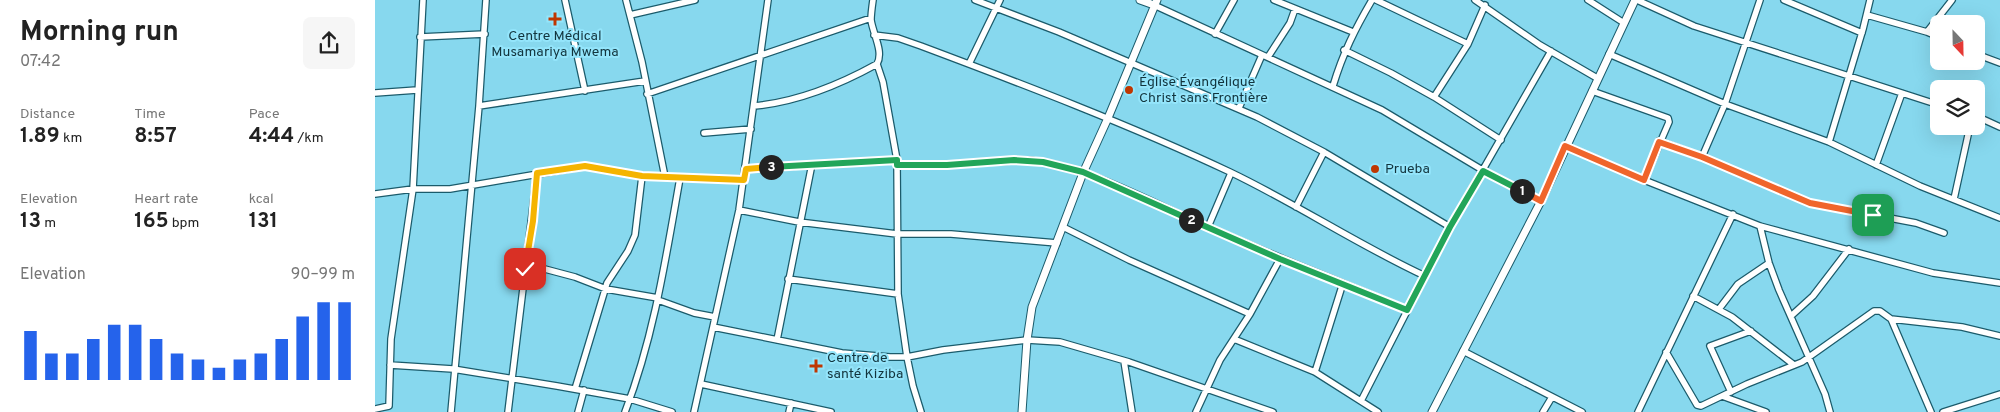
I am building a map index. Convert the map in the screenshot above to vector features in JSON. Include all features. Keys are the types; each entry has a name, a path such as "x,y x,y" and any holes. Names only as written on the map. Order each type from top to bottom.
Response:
{"street":[{"path":"375,409 389,409 391,339 413,189 423,0"},
{"path":"451,412 453,369 479,106 486,0"},
{"path":"565,0 585,91"},
{"path":"626,0 665,177"},
{"path":"630,16 695,0"},
{"path":"694,412 739,210 768,0"},
{"path":"754,106 777,104 792,100 839,82 877,64 880,60 871,18 873,0"},
{"path":"975,0 1132,62 1239,108 1324,152 1450,227"},
{"path":"969,64 999,0"},
{"path":"1140,0 1156,3 1215,34 1333,86 1396,118 1483,171 1541,201"},
{"path":"1215,34 1234,0"},
{"path":"1274,0 1353,32"},
{"path":"1333,86 1344,50 1373,0"},
{"path":"1376,0 1468,44"},
{"path":"1475,0 1485,5 1551,52 1597,78"},
{"path":"1588,0 1624,22"},
{"path":"1432,412 1541,201 1597,78 1636,0 1694,26 1930,102"},
{"path":"1702,157 1725,104 1760,0"},
{"path":"1784,0 1862,32"},
{"path":"1829,142 1870,0"},
{"path":"1927,32 1952,0"},
{"path":"1022,412 1027,340 1032,307 1083,172 1108,118 1156,3"},
{"path":"1434,97 1468,44 1485,5"},
{"path":"1239,108 1265,56 1289,23 1295,9"},
{"path":"1867,14 1930,33"},
{"path":"647,94 871,18"},
{"path":"420,37 485,34"},
{"path":"875,35 898,38 1108,118 1231,173 1296,206 1381,256 1425,276"},
{"path":"1344,50 1434,97 1501,140"},
{"path":"1361,401 1450,227 1551,52"},
{"path":"1609,54 1725,104 1829,142 1920,186 2000,218"},
{"path":"1985,57 2000,63"},
{"path":"877,64 883,82 897,162 898,294 907,357 921,412"},
{"path":"479,106 645,81"},
{"path":"375,93 417,90"},
{"path":"1592,91 1668,118 1669,122 1644,180"},
{"path":"1876,165 1902,94"},
{"path":"1985,120 2000,127"},
{"path":"704,133 751,129"},
{"path":"1954,199 1968,135"},
{"path":"1659,142 1702,157 1810,203 1916,223 1944,232"},
{"path":"1565,146 1644,180 1761,226 1933,273 2000,283"},
{"path":"1296,206 1324,152"},
{"path":"746,169 812,164 897,162 931,166 1029,160 1083,172 1280,259 1407,310"},
{"path":"777,340 812,164"},
{"path":"375,194 413,189 450,189 585,166 642,176 744,180"},
{"path":"508,412 537,173"},
{"path":"1208,227 1231,173"},
{"path":"575,389 607,283 628,251 635,235 642,176"},
{"path":"625,412 643,358 658,299 680,178"},
{"path":"739,210 799,222 897,234 951,234 1057,244"},
{"path":"1638,412 1733,214"},
{"path":"1761,226 1769,263 1830,412"},
{"path":"1063,227 1129,260 1250,314"},
{"path":"1791,316 1813,296 1849,249"},
{"path":"1196,412 1220,360 1250,314 1280,259"},
{"path":"1719,309 1738,284 1769,263"},
{"path":"526,264 575,277 606,289 658,299 694,313 715,318"},
{"path":"788,279 898,294"},
{"path":"1315,372 1343,283"},
{"path":"1693,296 1719,309 1751,331 1794,365"},
{"path":"1666,352 1697,405 1701,406 1809,357 1874,311 1880,311 1891,319 1970,328 2000,336"},
{"path":"1891,319 1931,412"},
{"path":"713,327 842,353 889,358 1027,340 1060,342 1181,379 1206,390 1273,412"},
{"path":"1731,392 1710,346 1751,331"},
{"path":"1233,339 1315,372 1378,412"},
{"path":"1463,351 1582,412"},
{"path":"1124,361 1133,412"},
{"path":"390,365 453,369 583,390 630,399 672,412"},
{"path":"701,384 831,412"},
{"path":"578,412 583,390"},
{"path":"1943,412 2000,394"},
{"path":"1543,412 1552,396"},
{"path":"1722,396 1766,412"},
{"path":"789,412 791,403"}],"place":[{"name":"Centre Médical Musamariya Mwema","path":"555,19"},
{"name":"Église Évangélique Christ sans Frontière","path":"1129,90"},
{"name":"Prueba","path":"1375,169"},
{"name":"Centre de santé Kiziba","path":"816,366"}],"route":[{"path":"525,269 533,221 537,173 585,166 642,176 744,180 746,169 824,163 897,160 897,165 922,166 1014,160 1043,162 1083,172 1280,259 1407,310 1450,227 1483,171 1541,201 1565,146 1644,180 1659,142 1702,157 1810,203 1873,215"}]}
